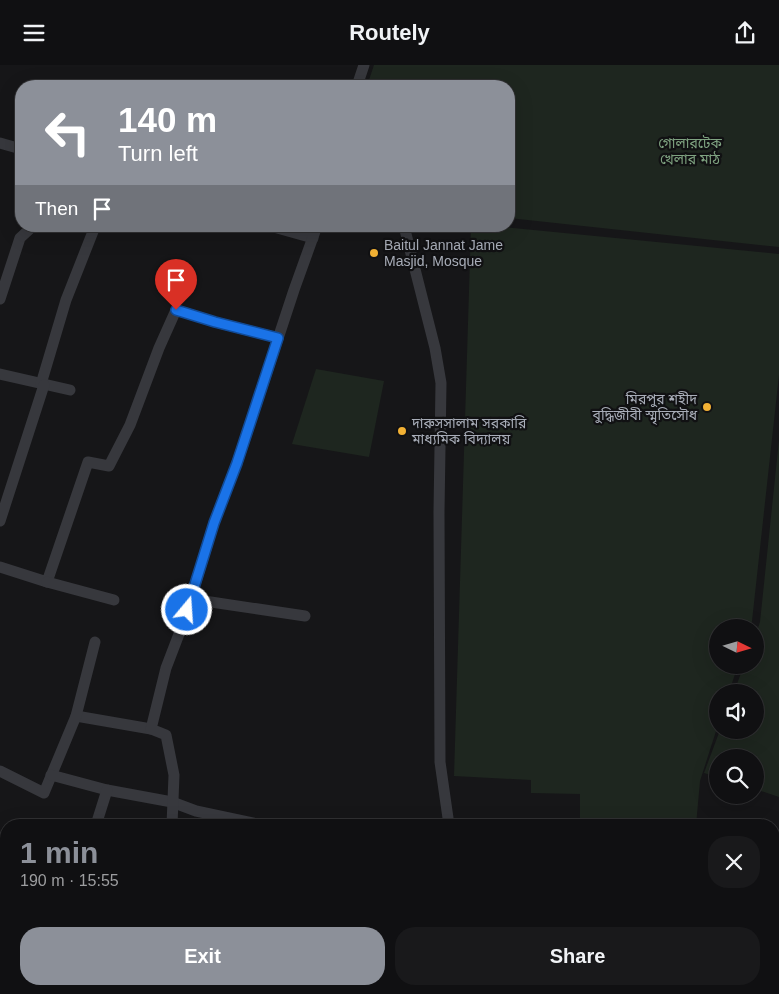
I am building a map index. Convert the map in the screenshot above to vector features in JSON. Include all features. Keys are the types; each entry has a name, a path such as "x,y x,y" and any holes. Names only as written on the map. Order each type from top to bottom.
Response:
{"street":[{"path":"359,80 364,65"},
{"path":"0,143 15,147"},
{"path":"0,299 20,238 26,232"},
{"path":"0,521 43,384 66,300 93,232"},
{"path":"292,232 313,238"},
{"path":"151,729 166,668 315,232"},
{"path":"406,232 436,348 441,383 439,512 440,762 448,819"},
{"path":"47,582 88,462 109,466 130,425 159,348 176,310 278,338"},
{"path":"0,374 70,390"},
{"path":"0,567 114,600"},
{"path":"191,599 305,616"},
{"path":"0,771 44,793 76,716 95,642"},
{"path":"76,716 151,729 166,735 174,775 172,819"},
{"path":"51,775 172,802 196,811 234,819"},
{"path":"98,819 107,789"}],"green space":[{"name":"গোলারটেক খেলার মাঠ","path":"374,65 779,65 779,247 515,219 515,80 369,80"},
{"path":"515,228 779,254 779,375 752,619 709,619 709,674 735,674 732,684 709,684 709,739 713,739 700,781 697,819 580,819 580,794 531,793 531,780 454,776 471,232 515,232"},
{"path":"316,369 384,381 369,457 292,444"},
{"path":"779,440 779,797 764,792 764,749 713,749 717,739 764,739 764,684 737,684 741,674 764,674 764,619 760,619"},
{"path":"709,760 709,775 704,773"}],"place":[{"name":"Baitul Jannat Jame Masjid, Mosque","path":"374,253"},
{"name":"মিরপুর শহীদ বুদ্ধিজীবী স্মৃতিসৌধ","path":"707,407"},
{"name":"দারুসসালাম সরকারি মাধ্যমিক বিদ্যালয়","path":"402,431"}],"route":[{"path":"176,310 278,338 237,463 214,523 187,610"}]}
